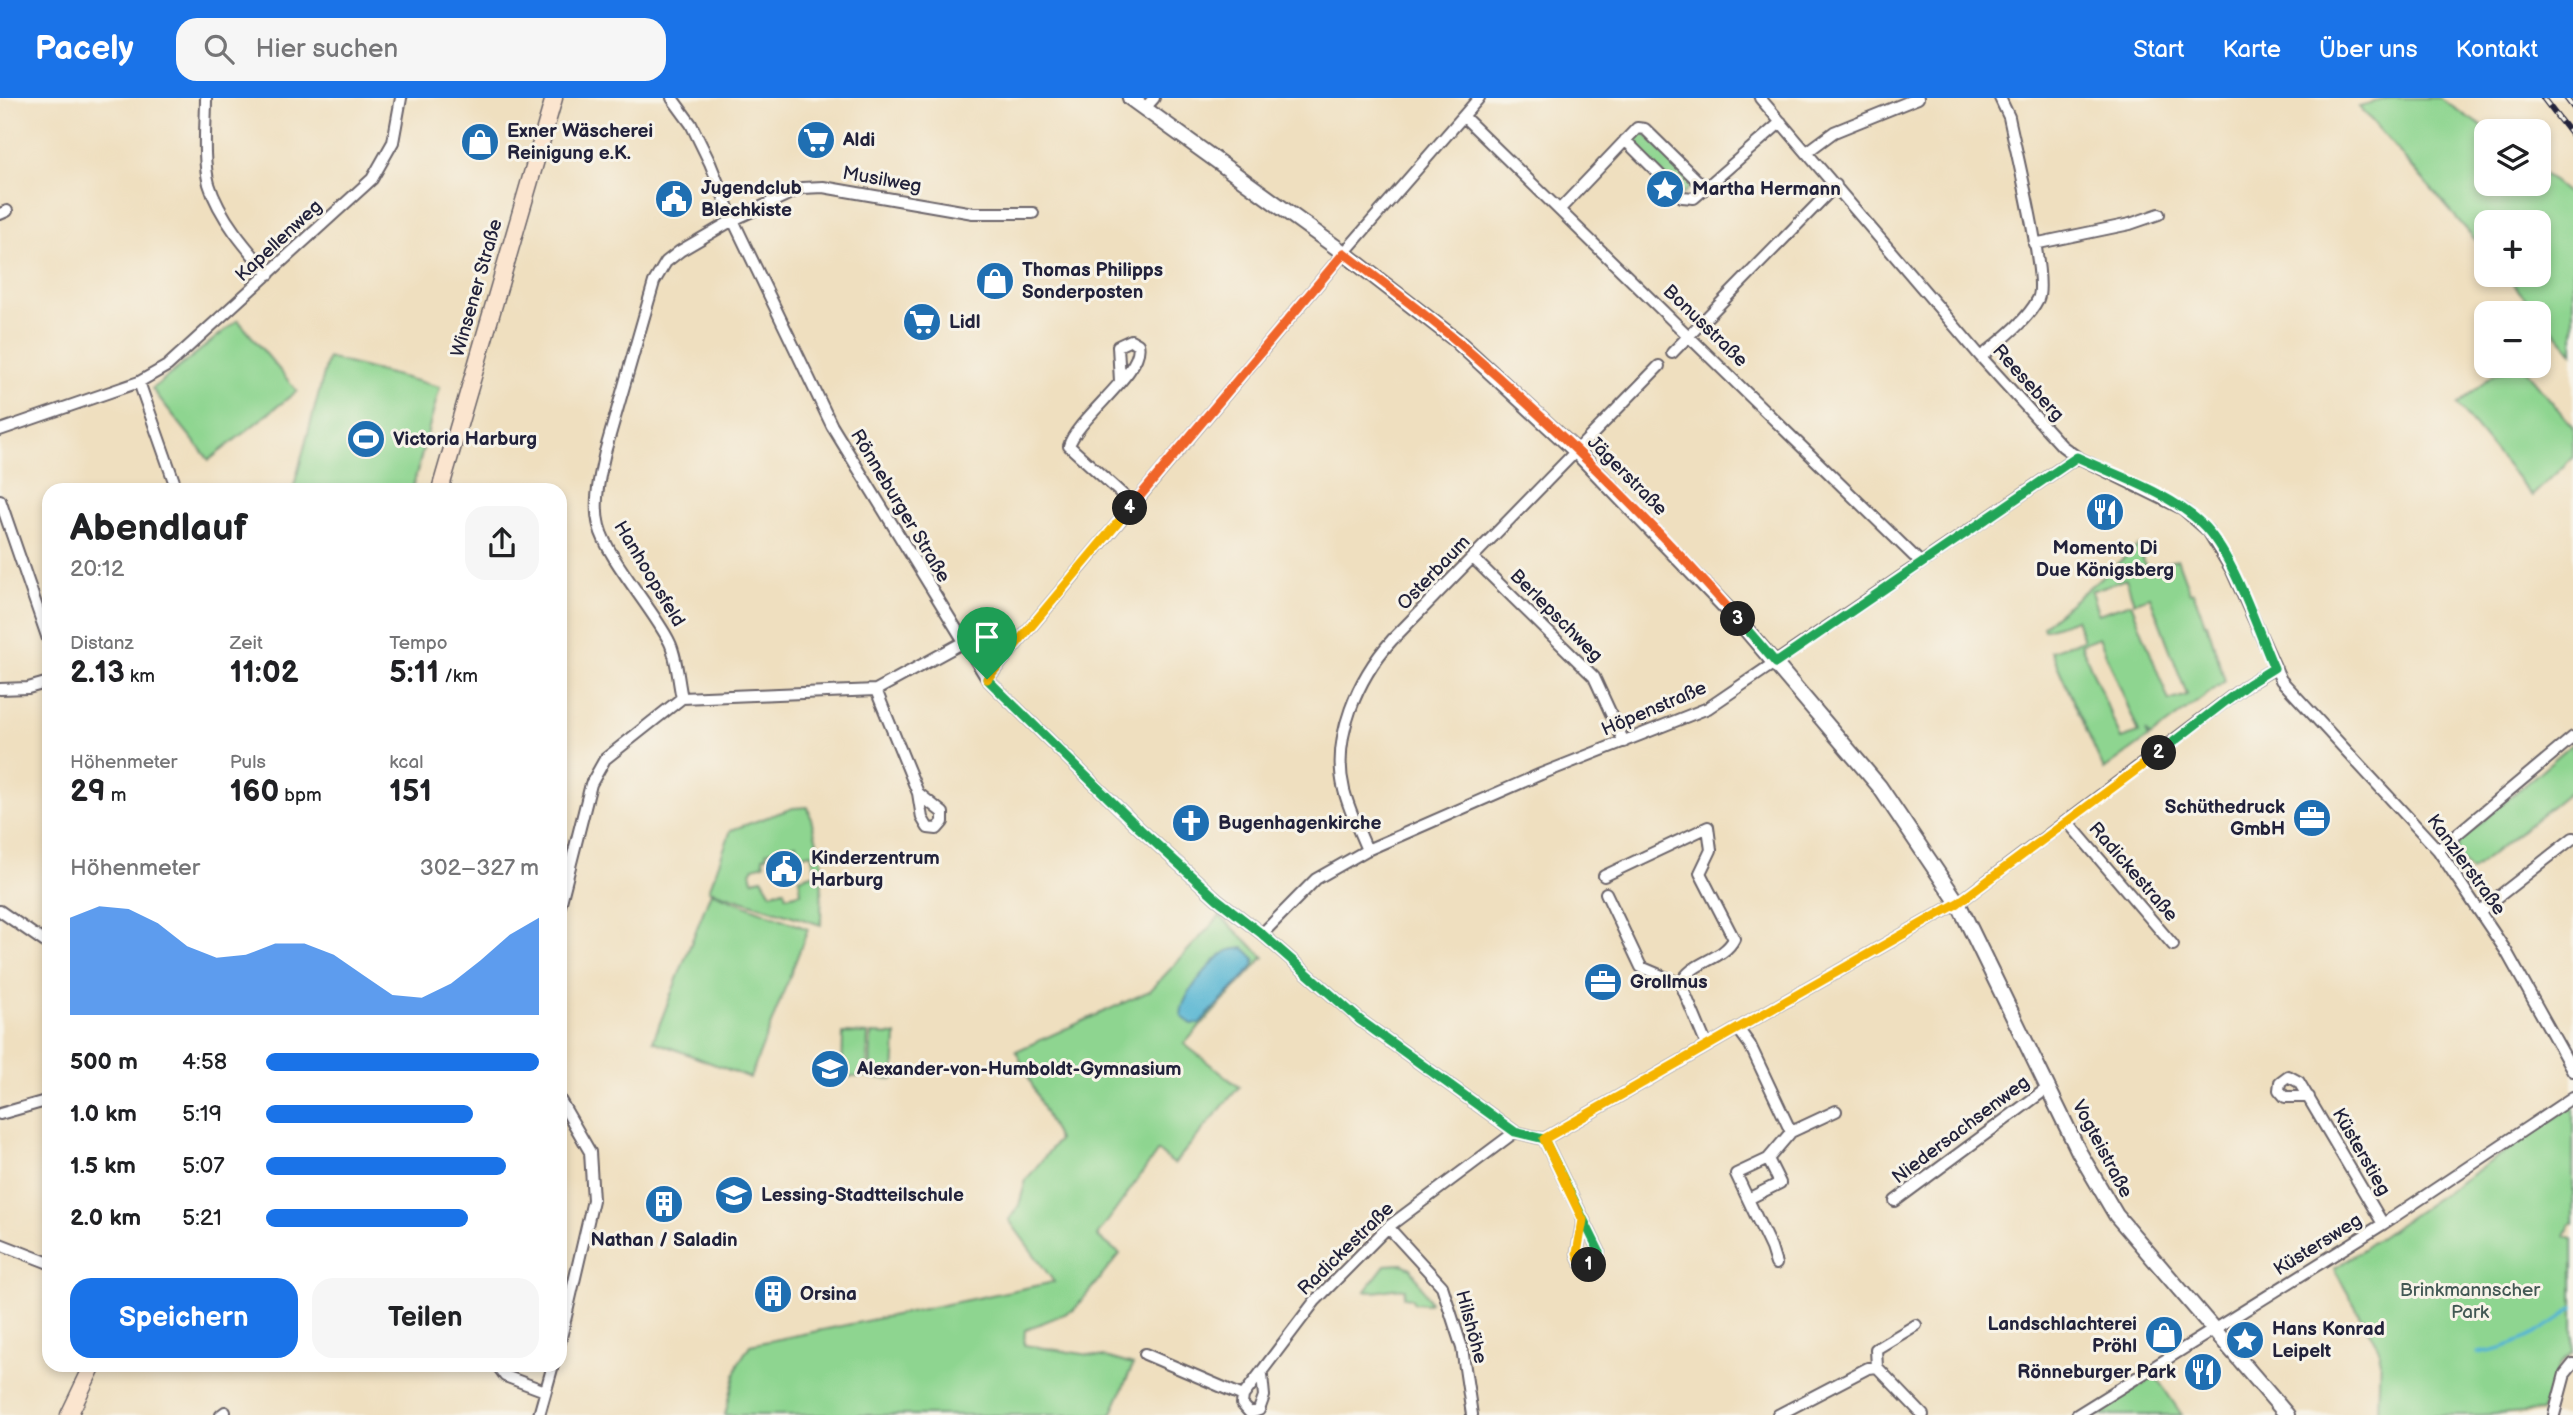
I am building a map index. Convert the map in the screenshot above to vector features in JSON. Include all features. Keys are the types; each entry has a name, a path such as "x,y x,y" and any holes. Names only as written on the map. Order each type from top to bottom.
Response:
{"main road":[{"name":"Winsener Straße","path":"442,483 554,98"},
{"path":"69,1415 90,1372"}],"street":[{"path":"206,98 205,161 210,186 247,249 269,274"},
{"name":"Kapellenweg","path":"0,430 139,382 167,366 372,179 393,142 401,98"},
{"name":"Rönneburger Straße","path":"672,98 691,124 733,220 832,426 962,643 987,679 1140,829 1217,899 1262,934 1360,1020 1515,1132"},
{"name":"Jägerstraße","path":"1130,98 1149,103 1456,340 1576,451 1705,582 1880,786 1958,903"},
{"path":"987,679 1344,253 1479,98"},
{"name":"Reeseberg","path":"1760,98 1981,357 2062,446 2077,457 2157,495 2202,524 2232,571 2274,668"},
{"path":"1807,152 1834,132 1918,98"},
{"path":"1981,357 2038,299 2040,286 2009,117 2000,98"},
{"name":"Bonusstraße","path":"1464,117 1920,562"},
{"path":"1625,140 1682,197 1694,198 1781,122"},
{"path":"1560,209 1637,128 1645,130 1704,187"},
{"name":"Musilweg","path":"733,220 812,186 973,213 1032,213"},
{"path":"1672,353 1836,186"},
{"path":"2034,244 2130,225 2158,214"},
{"name":"Hanhoopsfeld","path":"682,698 671,643 599,527 599,474 653,282 666,262 680,251 733,220"},
{"name":"Osterbaum","path":"1367,850 1343,781 1343,755 1351,710 1362,684 1381,652 1659,366"},
{"path":"1120,381 1072,435 1069,446 1133,504"},
{"path":"139,382 175,483"},
{"name":"Höpenstraße","path":"1262,934 1316,879 1367,850 1541,774 1708,708 2077,457"},
{"path":"0,500 42,622"},
{"name":"Berlepschweg","path":"1473,558 1594,677 1624,742"},
{"path":"567,870 591,784 605,759 682,698 876,690 962,643"},
{"name":"Radickestraße","path":"1544,1139 1958,903 2248,684 2274,668"},
{"name":"Kanzlerstraße","path":"2274,668 2289,691 2438,850 2534,998 2573,1071"},
{"path":"0,689 28,688 42,684"},
{"path":"876,690 918,793"},
{"path":"2438,850 2573,737"},
{"name":"Radickestraße","path":"2067,821 2173,945"},
{"path":"1604,876 1707,827 1711,850 1700,873 1734,939 1728,951 1689,972 1681,984"},
{"path":"2480,911 2573,838"},
{"path":"1605,893 1641,967 1681,984 1707,1046"},
{"name":"Vogteistraße","path":"1958,903 2107,1202 2287,1415"},
{"path":"0,911 42,940"},
{"path":"1739,1030 1791,1132"},
{"name":"Niedersachsenweg","path":"1895,1201 2049,1087"},
{"name":"Küsterstieg","path":"2309,1097 2383,1224"},
{"name":"Küstersweg","path":"2077,1415 2215,1332 2573,1097"},
{"path":"0,1114 42,1102"},
{"path":"1776,1264 1736,1174 1768,1159 1779,1142 1791,1132 1836,1111"},
{"path":"567,1112 590,1152 593,1200 567,1312"},
{"path":"1515,1132 1544,1139 1583,1220"},
{"name":"Radickestraße","path":"1243,1396 1262,1375 1315,1301 1388,1227 1515,1132"},
{"path":"1748,1199 1780,1183 1768,1159"},
{"name":"Hilshöhe","path":"1388,1227 1442,1286 1462,1348 1472,1415"},
{"path":"0,1244 42,1260"},
{"path":"1916,1325 1876,1349 1877,1367 1923,1415"},
{"path":"1146,1354 1243,1396 1242,1404 1250,1413 1259,1410 1271,1415"},
{"path":"2554,1415 2565,1374 2573,1364"},
{"path":"1778,1415 1868,1368 1877,1367"},
{"path":"502,1372 505,1376 545,1391"},
{"path":"538,1415 551,1372"},
{"path":"1259,1410 1264,1396 1262,1375"}],"green space":[{"path":"2390,98 2439,98 2474,121 2474,196 2551,196 2551,180 2573,198 2573,353 2551,328 2551,301 2528,301 2515,287 2551,287 2551,210 2474,210 2474,238 2359,106"},
{"path":"1642,131 1694,183 1683,194 1631,143"},
{"path":"238,320 297,391 209,460 152,389"},
{"name":"Victoria Harburg","path":"328,358 440,387 414,483 295,483"},
{"path":"2490,378 2532,378 2573,427 2573,457 2532,496 2457,405"},
{"path":"2138,546 2147,569 2177,559 2190,593 2193,592 2207,623 2225,681 2150,737 2145,731 2148,738 2104,770 2051,651 2083,640 2076,619 2044,630 2043,626","holes":["2126,579 2134,602 2150,597 2187,695 2169,701 2131,603 2098,614 2091,591","2099,637 2139,733 2121,739 2081,644"]},
{"path":"2573,743 2573,789 2471,871 2456,855 2459,841"},
{"path":"808,807 822,861 821,925 709,890 731,830 793,808","holes":["796,844 799,856 811,853 816,873 799,878 801,893 786,896 784,890 771,893 762,878 753,880 751,872 754,867 764,864 763,857 767,856 766,852"]},
{"path":"711,892 808,929 750,1078 653,1041"},
{"path":"1220,916 1264,957 1184,1044 1239,1087 1174,1164 1158,1151 1097,1236 1120,1254 1074,1310 1025,1330 1024,1345 1109,1358 1133,1365 1111,1415 725,1415 738,1364 750,1345 1054,1282 1009,1220 1019,1205 1026,1180 1058,1140 1016,1051 1150,991"},
{"path":"843,1033 868,1034 867,1077 842,1077"},
{"path":"871,1034 896,1035 894,1079 870,1078"},
{"name":"Brinkmannscher Park","path":"2573,1105 2573,1224 2570,1224 2565,1236 2573,1238 2573,1352 2559,1365 2541,1411 2481,1415 2378,1415 2380,1350 2334,1269"},
{"path":"1402,1264 1411,1268 1430,1302 1414,1303 1411,1298 1404,1297 1405,1289 1365,1291 1385,1265"},
{"path":"2155,1377 2182,1415 2093,1415"}],"water":[{"path":"1244,948 1255,959 1253,967 1199,1024 1192,1024 1182,1017 1190,991 1206,971 1228,951"}],"waterway":[{"path":"2478,1353 2504,1347 2528,1337 2573,1308"}],"railway":[{"path":"2543,98 2573,137"},
{"path":"2566,98 2573,107"}],"place":[{"name":"Aldi","path":"816,140"},
{"name":"Exner Wäscherei Reinigung e.K.","path":"480,142"},
{"name":"Martha Hermann","path":"1665,189"},
{"name":"Jugendclub Blechkiste","path":"674,199"},
{"name":"Thomas Philipps Sonderposten","path":"995,281"},
{"name":"Lidl","path":"922,322"},
{"name":"Victoria Harburg","path":"366,439"},
{"name":"Momento Di Due Königsberg","path":"2105,512"},
{"name":"Schüthedruck GmbH","path":"2312,818"},
{"name":"Bugenhagenkirche","path":"1191,823"},
{"name":"Kinderzentrum Harburg","path":"784,869"},
{"name":"Grollmus","path":"1603,982"},
{"name":"Alexander-von-Humboldt-Gymnasium","path":"830,1069"},
{"name":"Lessing-Stadtteilschule","path":"734,1195"},
{"name":"Nathan / Saladin","path":"664,1204"},
{"name":"Orsina","path":"773,1294"},
{"name":"Landschlachterei Pröhl","path":"2164,1335"},
{"name":"Hans Konrad Leipelt","path":"2245,1340"},
{"name":"Rönneburger Park","path":"2203,1372"}],"route":[{"path":"987,679 1140,829 1217,899 1262,934 1360,1020 1515,1132 1544,1139 1599,1251 1597,1261 1587,1265 1578,1260 1577,1253 1583,1220 1544,1139 1958,903 2248,684 2274,668 2232,571 2215,540 2202,524 2183,509 2157,495 2077,457 1776,663 1705,582 1513,391 1456,340 1344,253 987,679"}]}
